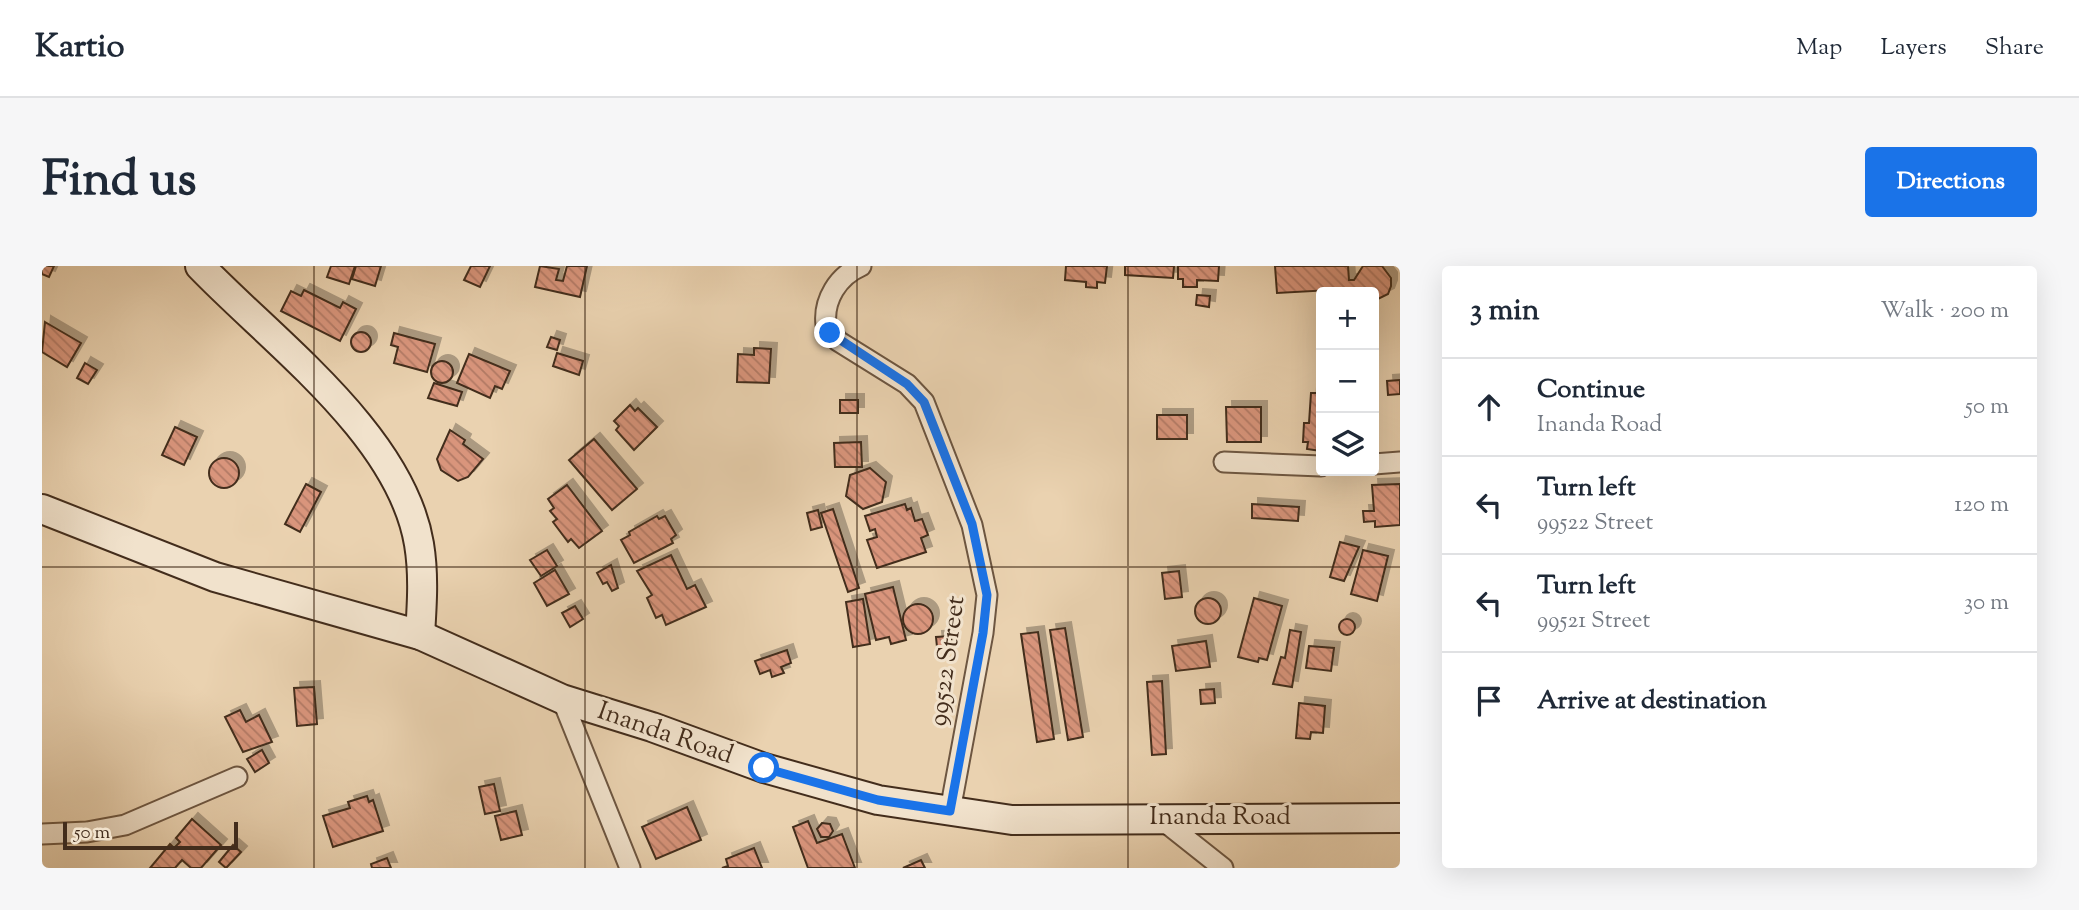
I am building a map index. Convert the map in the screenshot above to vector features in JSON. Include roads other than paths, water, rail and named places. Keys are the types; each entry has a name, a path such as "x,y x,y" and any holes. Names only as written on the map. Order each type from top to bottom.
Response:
{"street":[{"path":"200,266 365,432 388,467 411,517 418,542 422,575 420,635"},
{"name":"99522 Street","path":"861,266 843,277 833,291 827,304 826,325 838,341 907,384 924,402 972,524 987,595 983,633 950,811"},
{"path":"1224,462 1316,466"},
{"path":"1379,464 1400,462"},
{"name":"Inanda Road","path":"42,509 215,578 420,635 562,699 790,776 878,800 1012,820 1159,817 1400,818"},
{"path":"562,699 630,868"},
{"path":"42,834 87,832 125,825 237,777"},
{"path":"1159,817 1223,868"}]}
